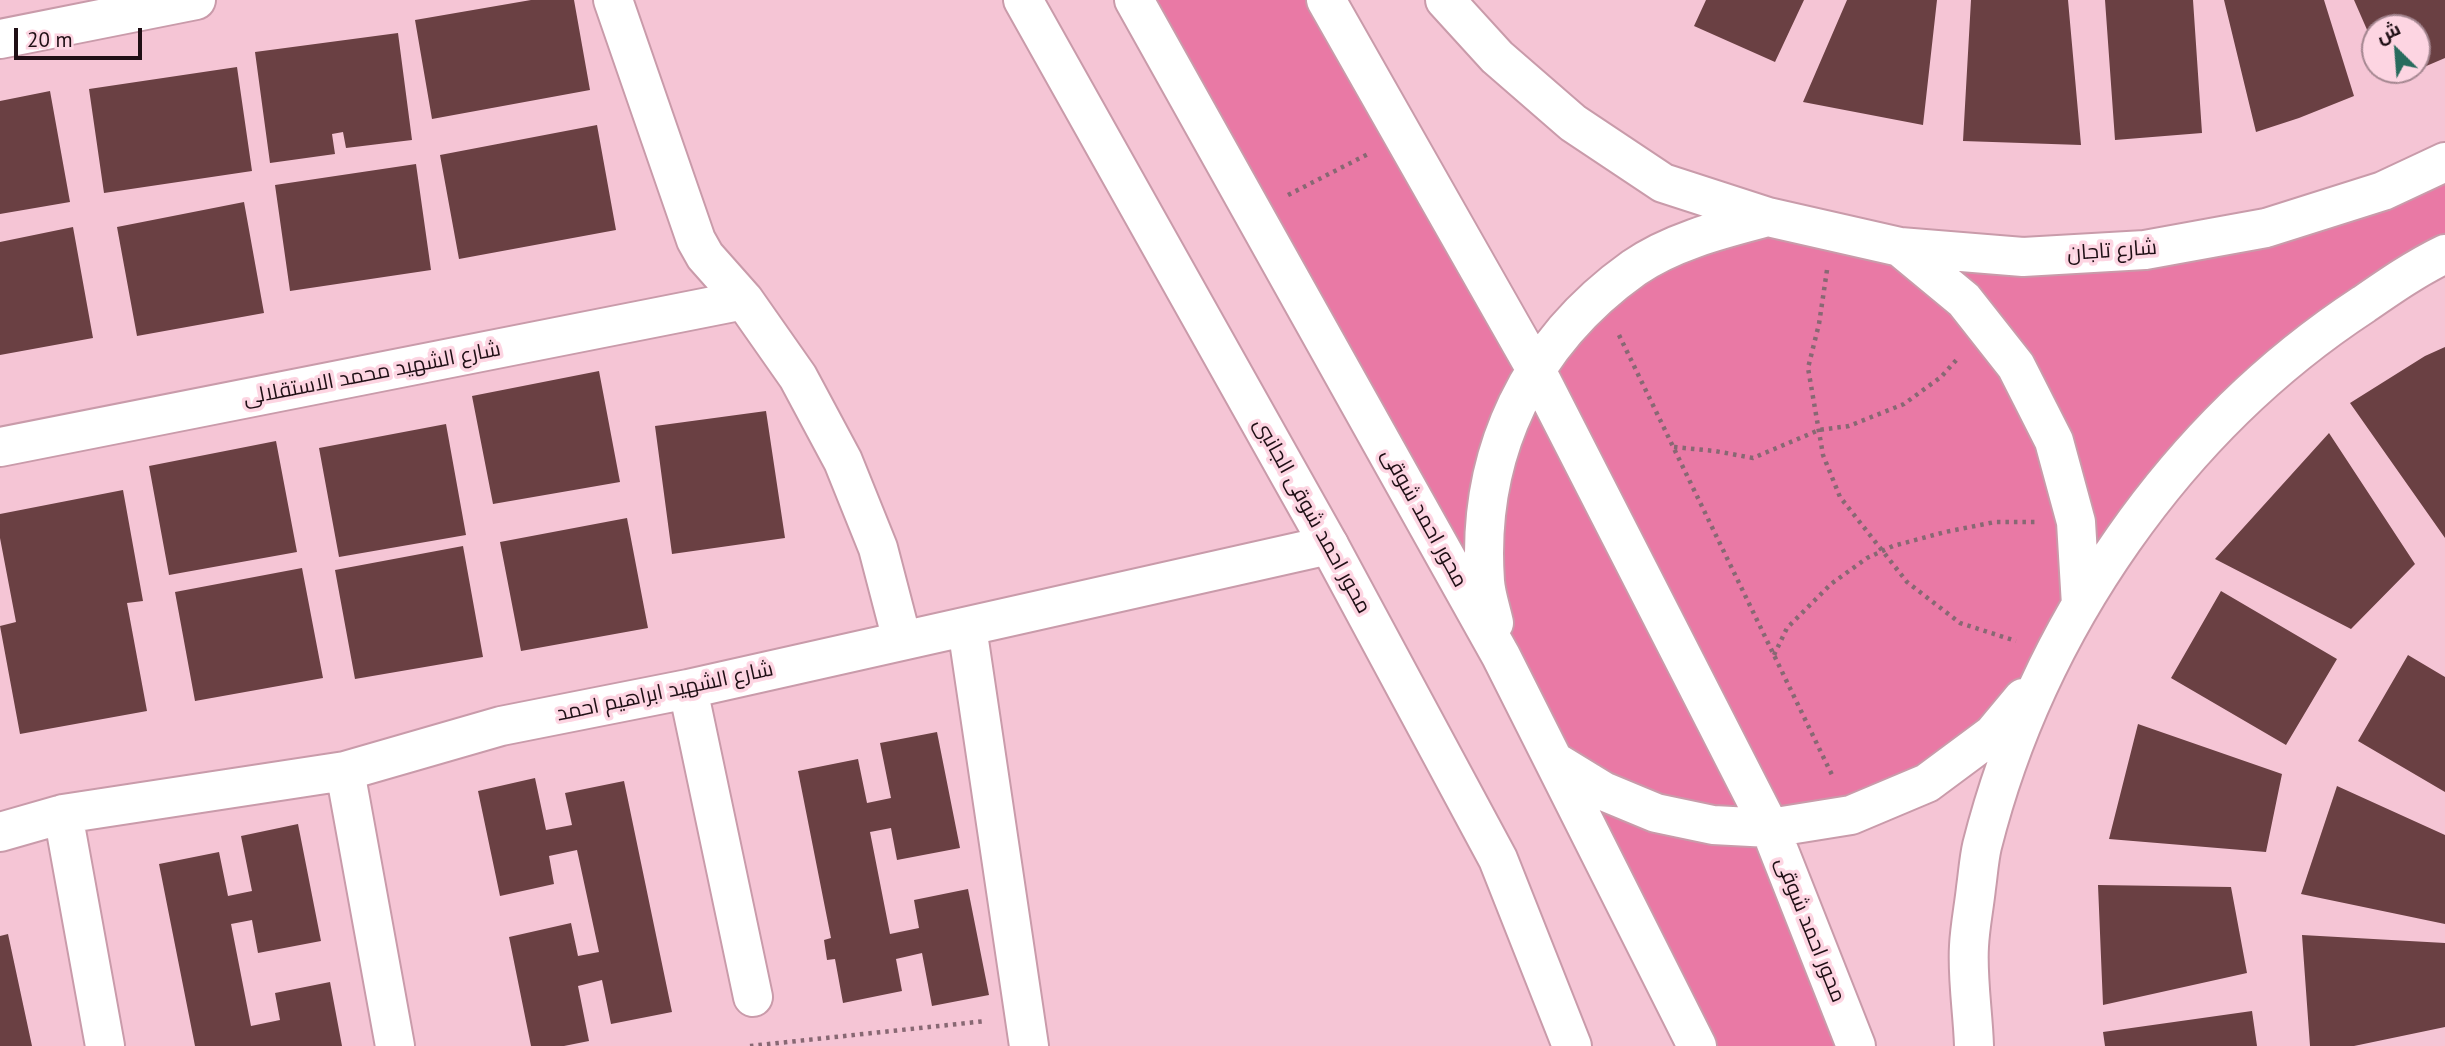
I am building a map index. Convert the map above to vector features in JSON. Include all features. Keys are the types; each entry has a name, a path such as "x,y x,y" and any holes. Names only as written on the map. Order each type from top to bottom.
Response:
{"street":[{"path":"613,0 696,240 705,256 744,300 798,377 843,461 878,548 902,640"},
{"name":"محور احمد شوقى الجانبى","path":"1023,0 1329,545 1498,859 1572,1046"},
{"name":"محور احمد شوقى","path":"1134,0 1501,656 1697,1046"},
{"name":"محور احمد شوقى","path":"1326,0 1535,368 1770,828 1856,1046"},
{"path":"1445,0 1497,57 1573,123 1663,183 1768,217"},
{"path":"0,39 172,2"},
{"name":"شارع تاجان","path":"1768,217 1900,247 2023,257 2145,250 2266,228 2383,191 2445,162"},
{"path":"1501,656 1485,583 1485,508 1502,435 1535,368 1580,313 1636,267 1699,235 1768,217"},
{"path":"1900,247 1964,300 2017,366 2054,441 2076,522 2081,605"},
{"path":"1974,1046 1969,947 1982,847 2012,752 2050,662 2081,605 2148,503 2228,413 2320,332 2421,266 2445,254"},
{"name":"شارع الشهيد محمد الاستقلالى","path":"0,447 744,300"},
{"name":"شارع الشهيد ابراهيم احمد","path":"0,832 62,814 345,771 501,726 688,689 1329,545"},
{"path":"967,627 1027,1032"},
{"path":"1554,761 1603,791 1656,813 1713,825 1770,828 1851,815 1927,783 1993,734 2050,662"},
{"path":"688,689 752,997"},
{"path":"345,771 396,1046"},
{"path":"62,814 106,1046"}],"path":[{"path":"1253,213 1403,136"},
{"path":"1839,233 1825,275 1819,324 1808,368 1823,455 1840,497 1907,582 1960,623 2050,662"},
{"path":"1600,296 1851,815"},
{"path":"1674,447 1753,458 1819,430 1849,426 1904,404 1941,377 1986,328"},
{"path":"1774,655 1787,628 1831,584 1867,558 1945,532 1995,522 2076,522"},
{"path":"750,1046 1027,1032"}],"shaded area":[{"path":"1135,0 1326,0 1535,368 1580,313 1768,217 2145,250 2445,162 2445,254 2228,413 2045,671 1927,783 1770,828 1856,1046 1697,1046"}],"building":[{"path":"531,0 574,0 590,90 432,119 415,20"},
{"path":"1706,0 1804,0 1775,62 1694,26"},
{"path":"1847,0 1937,0 1923,125 1803,102"},
{"path":"1971,0 2068,0 2081,145 1963,141"},
{"path":"2105,0 2193,0 2202,133 2115,140"},
{"path":"2224,0 2324,0 2354,96 2256,132"},
{"path":"2354,0 2445,0 2445,58 2431,64 2431,14 2361,16"},
{"path":"398,33 412,140 346,148 343,132 332,134 335,154 270,163 255,52"},
{"path":"237,67 252,171 104,193 89,89"},
{"path":"50,91 70,202 0,214 0,101"},
{"path":"597,125 616,230 459,259 440,155"},
{"path":"416,164 431,270 290,291 275,185"},
{"path":"244,202 264,313 137,336 117,227"},
{"path":"73,227 93,338 0,355 0,242"},
{"path":"2445,347 2445,538 2350,403 2425,356"},
{"path":"599,371 620,482 493,504 472,396"},
{"path":"766,411 785,538 672,554 655,426"},
{"path":"446,424 466,535 339,557 319,448"},
{"path":"2329,433 2415,564 2351,629 2215,559"},
{"path":"276,441 297,552 169,575 149,466"},
{"path":"123,490 143,601 127,603 147,711 20,734 0,626 16,622 0,538 0,514"},
{"path":"627,518 648,628 521,651 500,542"},
{"path":"463,546 483,657 355,679 335,570"},
{"path":"302,568 323,678 195,701 175,592"},
{"path":"2221,591 2337,659 2286,745 2171,678"},
{"path":"2408,655 2445,677 2445,792 2358,741"},
{"path":"2138,724 2282,774 2266,852 2109,839"},
{"path":"937,732 960,848 897,860 891,828 870,832 890,934 919,928 914,900 968,889 989,995 932,1006 922,953 896,959 902,991 843,1003 835,959 827,960 824,940 831,938 798,771 858,759 867,803 891,798 880,743"},
{"path":"535,778 546,830 572,825 565,793 624,781 672,1012 611,1024 602,980 578,986 589,1041 564,1046 531,1046 509,937 571,923 578,956 599,952 577,850 549,856 554,884 500,896 478,791"},
{"path":"2337,786 2445,835 2445,924 2301,894"},
{"path":"298,824 321,941 258,953 252,920 231,924 251,1026 280,1020 275,993 330,982 342,1046 195,1046 159,864 219,852 228,896 252,891 241,836"},
{"path":"2098,885 2231,887 2247,973 2103,1005"},
{"path":"8,934 32,1046 0,1046 0,936"},
{"path":"2302,935 2445,943 2445,1027 2354,1046 2310,1046"},
{"path":"2252,1011 2257,1046 2105,1046 2103,1032"}]}
